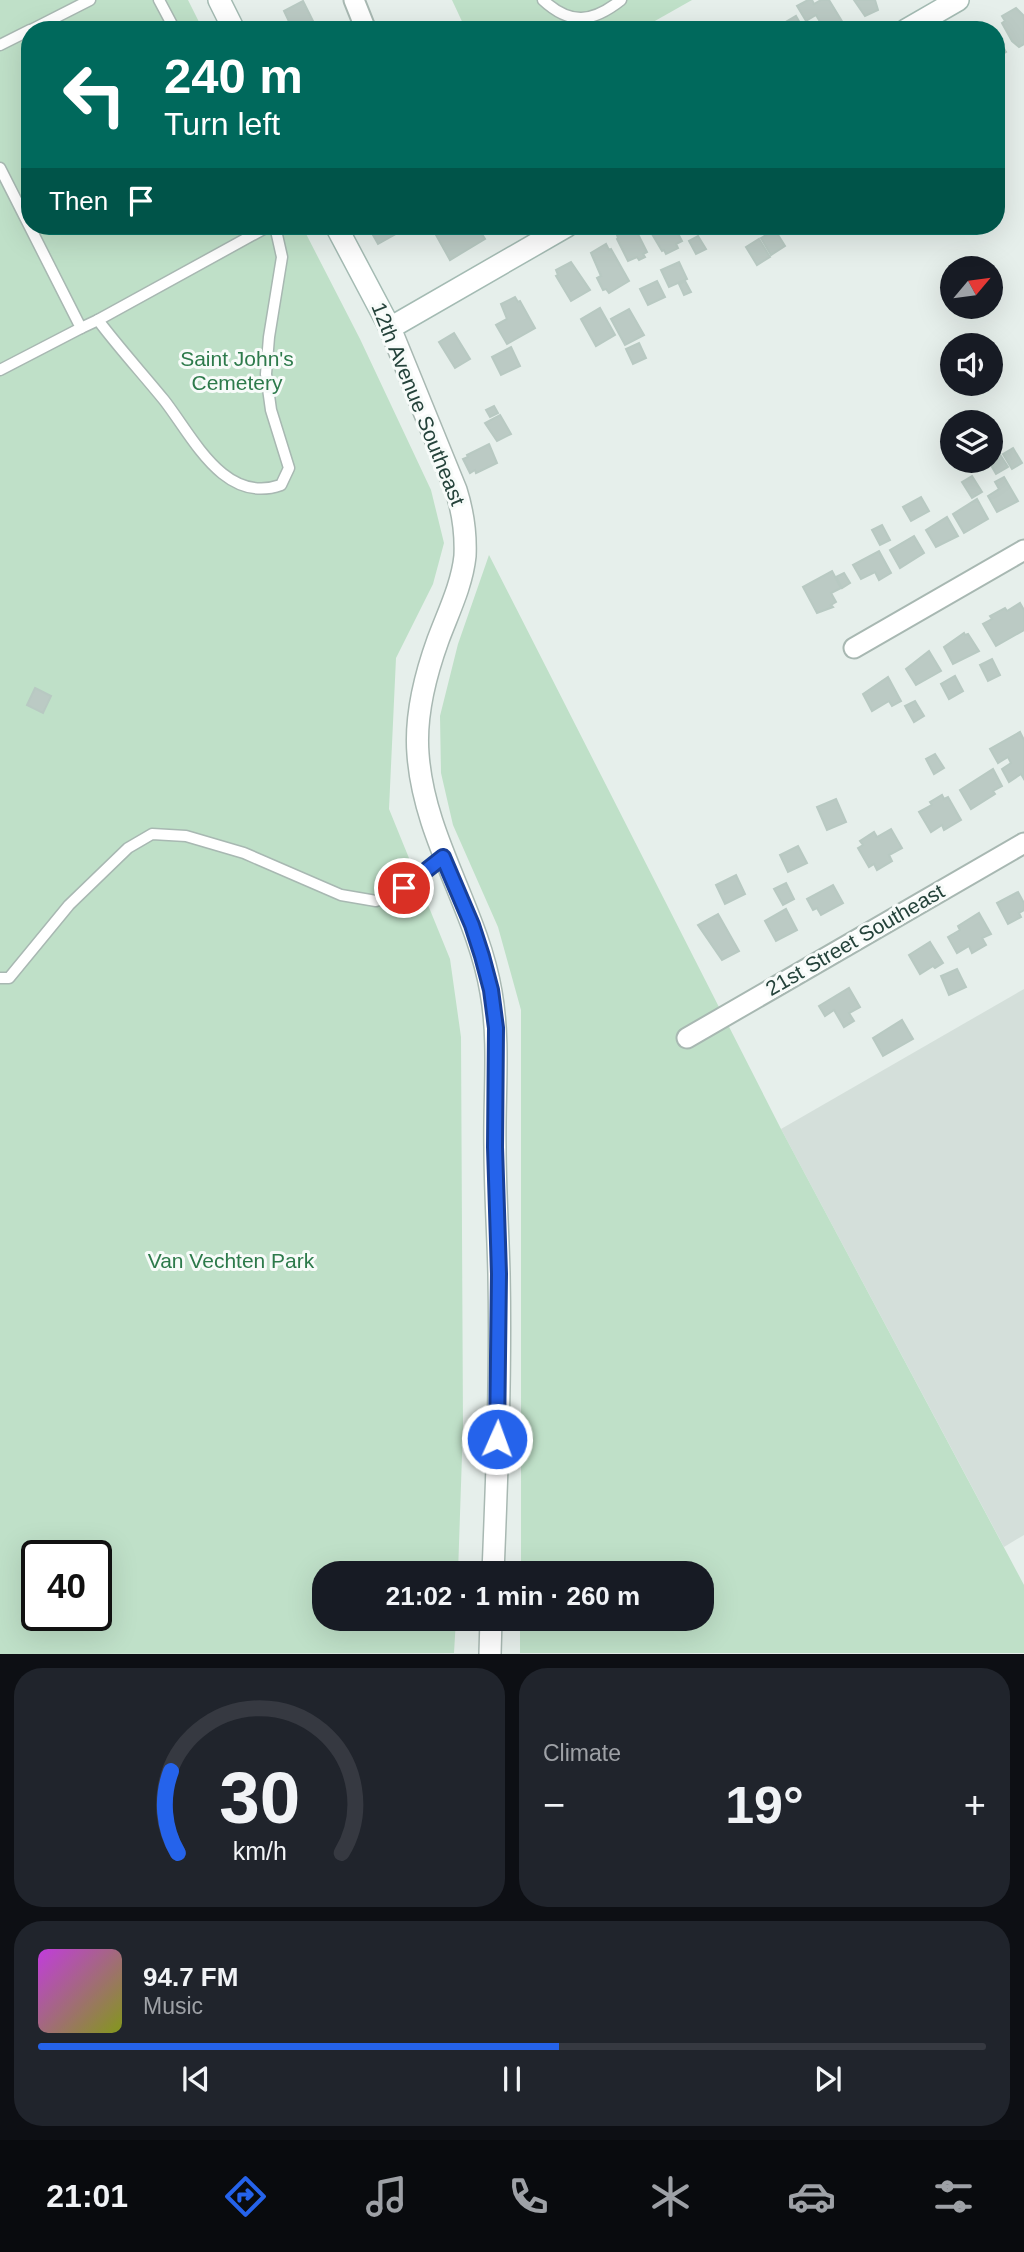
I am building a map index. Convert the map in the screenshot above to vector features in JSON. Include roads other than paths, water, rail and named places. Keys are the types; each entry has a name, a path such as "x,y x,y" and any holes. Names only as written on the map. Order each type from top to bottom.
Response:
{"street":[{"path":"219,0 230,21"},
{"path":"354,0 362,21"},
{"path":"922,21 958,0"},
{"name":"12th Avenue Southeast","path":"341,235 390,328 456,490 465,536 460,579 436,645 422,699 418,753 430,820 482,956 491,990 496,1028 499,1384 493,1561"},
{"path":"390,328 550,235"},
{"path":"854,648 1024,550"},
{"name":"21st Street Southeast","path":"687,1038 1024,843"},
{"path":"490,1654 491,1631"}],"lane":[{"path":"48,21 90,0"},
{"path":"159,0 170,21"},
{"path":"542,0 572,19 591,17 621,0"},
{"path":"0,45 21,34"},
{"path":"0,167 21,209"},
{"path":"34,235 81,328"},
{"path":"0,370 260,235"},
{"path":"98,320 120,350 164,400 194,443 223,475 248,489 267,490 281,485 289,468 271,410 267,374 269,337 282,257 275,235"},
{"path":"0,978 9,978 69,905 128,848 152,834 186,836 219,845 341,895 376,901 404,888 443,857"}],"park label":[{"name":"Saint John's Cemetery","path":"237,371"},
{"name":"Van Vechten Park","path":"231,1261"}]}
